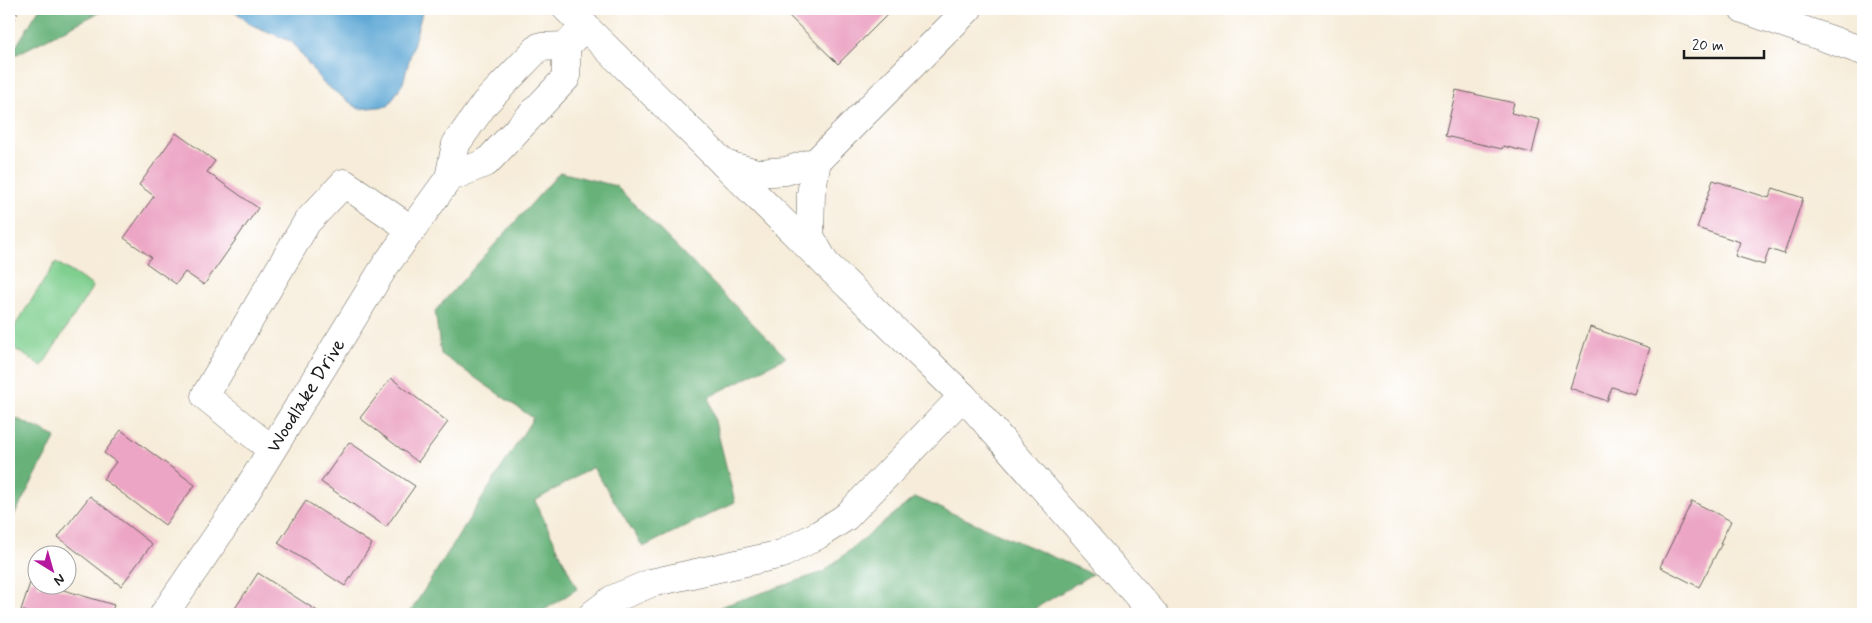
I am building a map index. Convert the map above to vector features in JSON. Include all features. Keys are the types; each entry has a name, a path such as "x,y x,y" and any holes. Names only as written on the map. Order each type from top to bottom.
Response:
{"street":[{"path":"724,164 757,173 786,171 817,162 968,9"},
{"path":"1743,9 1863,51"},
{"path":"449,178 487,162 566,78 566,46 576,18 963,396 1154,614"},
{"name":"Woodlake Drive","path":"164,614 233,513 385,266 449,178 456,144 485,103 539,47 566,46"},
{"path":"817,162 811,194 810,236 826,264"},
{"path":"272,448 206,396 307,222 344,183 412,230"},
{"path":"593,614 613,599 651,583 782,554 818,535 846,517 963,396"}],"path":[{"path":"9,28 21,9"}],"green space":[{"path":"39,9 106,9 9,58"},
{"path":"560,172 616,186 786,357 709,397 735,502 643,547 593,467 535,501 577,589 538,614 409,614 533,418 441,354 435,311"},
{"path":"56,262 93,286 42,366 9,345 9,335"},
{"path":"9,415 56,437 9,525"},
{"path":"915,497 1092,574 1026,614 719,614 720,607 823,572"}],"water":[{"path":"232,9 423,9 403,83 388,106 359,109 323,83 292,42 250,24"}],"building":[{"path":"782,9 893,9 838,64"},
{"path":"1456,90 1514,103 1511,113 1540,120 1532,153 1503,146 1502,149 1445,136"},
{"path":"176,133 215,161 207,172 258,208 204,285 185,272 176,284 146,263 151,257 124,238 154,196 139,185"},
{"path":"1713,180 1769,198 1773,188 1803,198 1784,254 1769,249 1764,265 1735,256 1740,242 1697,228"},
{"path":"1590,327 1650,348 1634,394 1612,387 1607,401 1570,388"},
{"path":"391,378 448,422 418,462 360,418"},
{"path":"121,430 195,485 165,525 103,479 116,462 104,453"},
{"path":"349,442 415,486 386,527 321,482"},
{"path":"90,496 152,544 121,586 78,553 78,546 70,546 58,537"},
{"path":"306,501 372,544 345,586 278,543"},
{"path":"1692,501 1731,521 1699,587 1660,567"},
{"path":"258,573 322,614 232,613"},
{"path":"28,589 28,596 78,596 78,594 114,605 111,614 33,614 21,610"}]}
